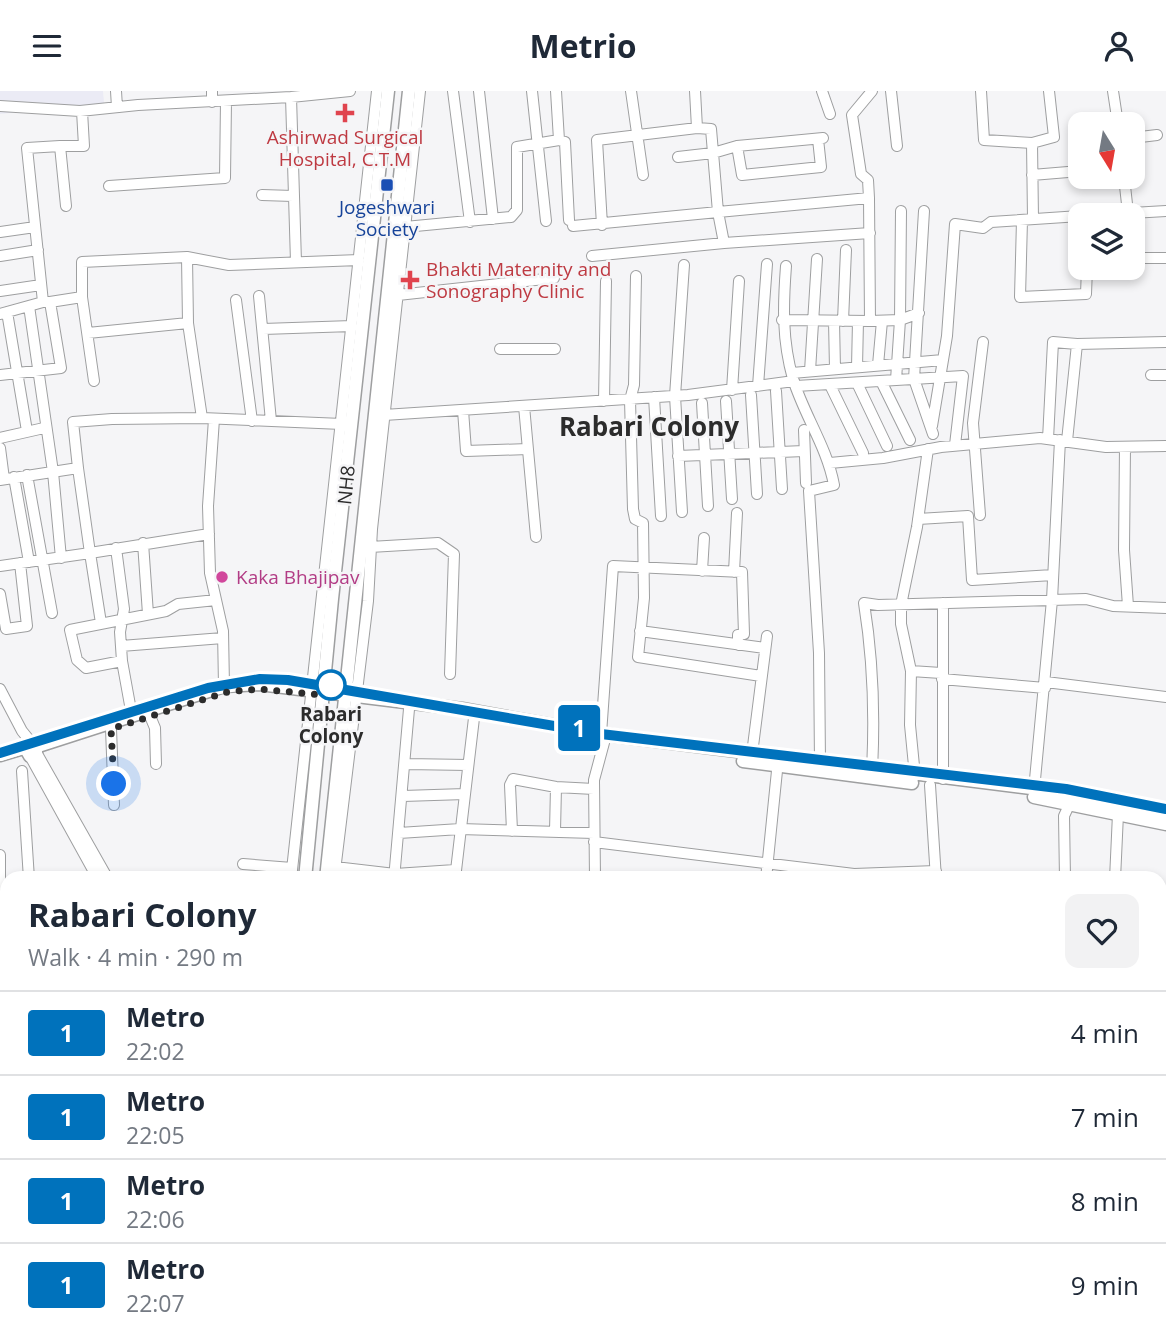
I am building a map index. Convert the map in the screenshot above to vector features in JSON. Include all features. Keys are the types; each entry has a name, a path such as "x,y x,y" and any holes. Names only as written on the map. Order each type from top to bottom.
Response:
{"main road":[{"name":"NH8","path":"306,871 317,692 388,91"},
{"name":"NH8","path":"327,871 351,693 358,556 409,91"},
{"path":"0,755 32,751 224,686 259,684 317,692"},
{"path":"0,761 227,692 259,689 351,693 474,719 752,754 778,762 820,763 1082,795 1166,812"},
{"path":"408,706 778,762 859,779 1070,803 1166,824"}],"street":[{"path":"116,91 117,107"},
{"path":"0,106 82,111 212,96 226,101 270,94 291,97 350,91"},
{"path":"292,871 317,692 377,91"},
{"path":"335,871 351,693 368,601 370,547 420,91"},
{"path":"453,91 470,222"},
{"path":"479,91 493,219"},
{"path":"532,91 546,221"},
{"path":"556,91 559,140"},
{"path":"631,91 643,175"},
{"path":"695,91 697,128"},
{"path":"822,91 830,114"},
{"path":"870,321 868,180 861,174 852,115 872,91"},
{"path":"891,91 897,146"},
{"path":"982,91 984,140 1032,143 1054,137 1049,91"},
{"path":"1113,91 1116,112"},
{"path":"291,97 296,262"},
{"path":"109,186 225,178 226,101"},
{"path":"0,375 61,368 41,285 27,148 85,146 82,111"},
{"path":"602,225 597,140 697,128 711,129 718,212 724,243"},
{"path":"1145,136 1157,135"},
{"path":"678,156 713,153 737,146 820,139 821,167 742,175 737,146"},
{"path":"405,227 511,217 517,210 515,150 521,144 537,141 565,142 571,223 602,225 869,198"},
{"path":"1032,143 1032,175 1020,297 1086,294 1087,280"},
{"path":"60,146 66,206"},
{"path":"1032,175 1068,171"},
{"path":"262,195 293,196"},
{"path":"896,380 900,320 901,211"},
{"path":"924,211 914,379 932,430 943,360 956,224 983,228 991,222 1068,217"},
{"path":"1145,212 1166,211"},
{"path":"0,232 35,227"},
{"path":"592,256 870,233"},
{"path":"0,256 37,250"},
{"path":"835,369 846,250"},
{"path":"94,381 82,297 82,262 187,257 229,265 359,260"},
{"path":"187,257 188,323 202,418"},
{"path":"1145,258 1166,257"},
{"path":"810,371 817,259"},
{"path":"758,386 767,264"},
{"path":"682,512 675,396 684,265"},
{"path":"786,266 782,320 794,380 830,463 834,485 809,491 819,653 820,763"},
{"path":"636,276 634,385 630,400 633,509 635,519 643,523 641,568 644,598 638,657 761,676"},
{"path":"398,295 554,278"},
{"path":"604,401 606,281"},
{"path":"732,390 740,281"},
{"path":"0,291 41,285"},
{"path":"259,296 271,421"},
{"path":"27,432 19,373 3,313 46,302 82,297"},
{"path":"236,300 252,421"},
{"path":"29,306 61,558"},
{"path":"782,320 882,321 900,320 919,313"},
{"path":"857,367 858,321"},
{"path":"878,365 882,321"},
{"path":"88,333 188,323"},
{"path":"263,329 352,326"},
{"path":"980,515 973,444 982,342"},
{"path":"1048,439 1053,342 1166,342"},
{"path":"1034,790 1064,441 1077,344"},
{"path":"500,349 555,349"},
{"path":"794,380 810,371 915,360 943,360"},
{"path":"384,415 630,400 732,390 794,380 830,384 963,376 955,445"},
{"path":"1151,376 1166,376"},
{"path":"881,381 911,440"},
{"path":"857,383 887,446"},
{"path":"830,384 863,453"},
{"path":"776,391 782,489"},
{"path":"751,394 757,493"},
{"path":"654,397 661,516"},
{"path":"726,401 732,499"},
{"path":"702,404 708,506"},
{"path":"524,406 536,537"},
{"path":"463,409 466,451 528,449"},
{"path":"101,623 78,468 74,422 202,418 342,424"},
{"path":"214,419 210,573 223,638 224,686"},
{"path":"0,437 44,428"},
{"path":"803,430 806,484"},
{"path":"830,463 883,458 955,445 1048,439 1125,447 1166,446"},
{"path":"1125,447 1124,550 1128,606"},
{"path":"0,448 24,563 27,626 6,629 0,594"},
{"path":"915,776 910,725 911,671 901,624 901,605 928,449"},
{"path":"678,456 804,451"},
{"path":"6,479 78,468"},
{"path":"27,475 52,613"},
{"path":"734,572 737,513"},
{"path":"918,519 968,516 972,580 1053,575"},
{"path":"0,566 209,534"},
{"path":"702,572 705,538"},
{"path":"143,543 148,614"},
{"path":"370,547 439,543 454,554 450,674"},
{"path":"116,548 124,609 121,620 122,661 132,716"},
{"path":"595,871 594,789 603,736 612,566 742,572 744,634 738,635 738,645"},
{"path":"872,770 875,721 872,652 864,603 901,605 1086,599 1128,606 1166,608"},
{"path":"122,661 86,668 77,660 70,630 148,614 178,604 216,600"},
{"path":"943,603 943,779"},
{"path":"640,631 765,648"},
{"path":"752,754 766,636"},
{"path":"121,646 223,638"},
{"path":"911,671 1166,697"},
{"path":"0,689 94,871"},
{"path":"0,701 103,871"},
{"path":"395,871 406,764 408,706"},
{"path":"150,716 155,728 156,764"},
{"path":"455,871 474,719"},
{"path":"111,729 114,805"},
{"path":"767,871 778,762"},
{"path":"406,764 468,765"},
{"path":"22,771 28,871"},
{"path":"512,831 510,781 518,779 556,787 594,789"},
{"path":"930,785 936,871"},
{"path":"555,831 556,787"},
{"path":"402,796 465,794"},
{"path":"1065,871 1064,816 1070,803"},
{"path":"1115,871 1118,814"},
{"path":"399,833 460,829 555,831 828,871"},
{"path":"0,855 0,888"},
{"path":"243,864 281,871"},
{"path":"335,867 362,871"}],"shaded area":[{"path":"0,91 103,91 104,103 0,114"}],"railway":[{"path":"0,758 209,694 259,684 286,685 492,721 743,757 1063,792 1166,815"}],"metro line":[{"name":"1","path":"0,753 208,688 260,679 288,680 331,685 601,734 1066,789 1166,809"}],"place":[{"name":"Ashirwad Surgical Hospital, C.T.M","path":"345,113"},
{"name":"Jogeshwari Society","path":"387,185"},
{"name":"Bhakti Maternity and Sonography Clinic","path":"410,280"},
{"name":"Kaka Bhajipav","path":"222,577"},
{"name":"Rabari Colony","path":"331,685"}],"district":[{"name":"Rabari Colony","path":"649,427"}],"route":[{"path":"114,784 115,763 111,729 227,692 259,689 323,695 323,690 330,691 331,685"}]}
